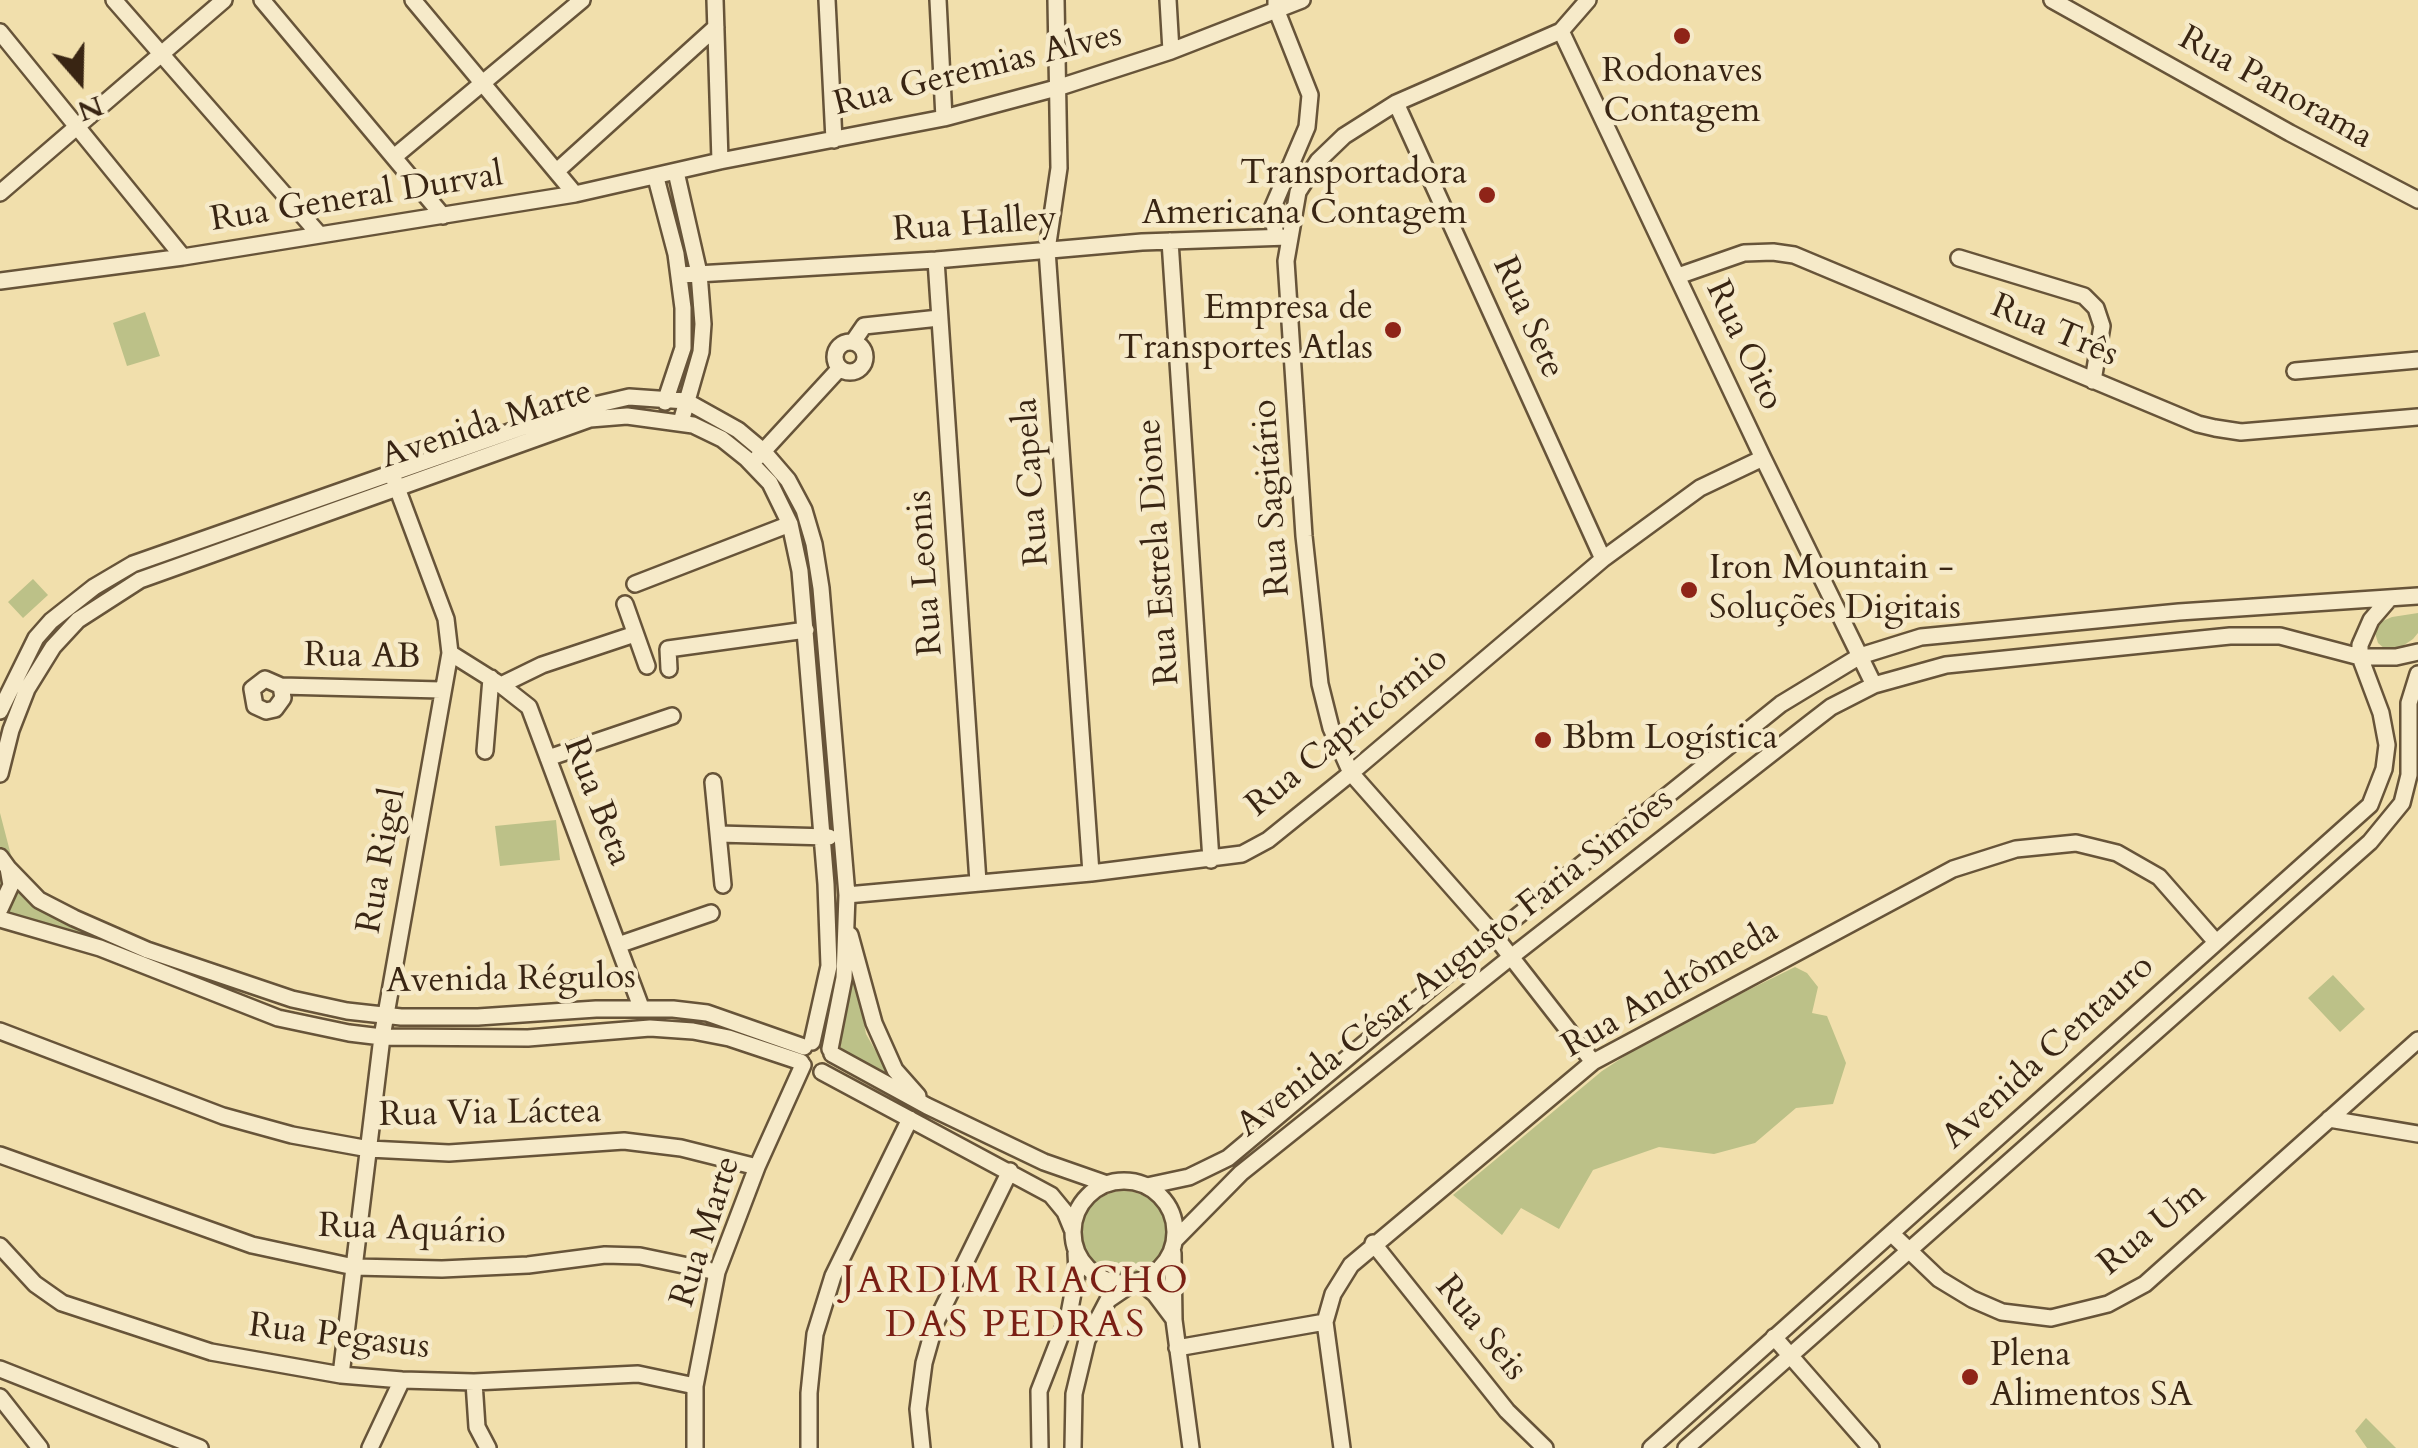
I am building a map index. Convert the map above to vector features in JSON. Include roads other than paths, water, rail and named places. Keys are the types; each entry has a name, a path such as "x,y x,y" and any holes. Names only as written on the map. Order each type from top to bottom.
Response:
{"street":[{"path":"114,0 318,233"},
{"path":"0,192 224,0"},
{"path":"262,0 444,216"},
{"path":"414,0 576,194"},
{"path":"394,158 582,0"},
{"path":"715,0 720,161"},
{"path":"827,0 834,140"},
{"path":"938,0 944,118"},
{"name":"Rua Capela","path":"1056,0 1059,168 1047,250 1091,873"},
{"path":"1168,0 1171,51"},
{"path":"1290,41 1302,0"},
{"name":"Rua Geremias Alves","path":"720,161 944,118 1060,87 1171,51 1276,5 1302,0"},
{"name":"Rua Sagitário","path":"1588,0 1561,30 1396,103 1344,136 1318,161 1298,192 1282,237 1304,536 1320,684 1332,728 1351,773 1494,936 1593,1062"},
{"name":"Rua Panorama","path":"2052,0 2290,134 2418,200"},
{"path":"1276,5 1306,80 1309,113 1302,140 1272,208 1282,237"},
{"path":"558,170 716,27"},
{"name":"Rua Oito","path":"1561,30 1762,458 1874,685"},
{"path":"0,32 184,256"},
{"name":"Rua Sete","path":"1396,103 1603,559"},
{"name":"Rua General Durval","path":"0,281 576,194 720,161"},
{"path":"676,172 698,273 703,324 701,352 682,422"},
{"path":"656,178 680,275 683,348 665,397 662,419"},
{"name":"Rua Halley","path":"680,275 1170,241 1282,237"},
{"name":"Rua Estrela Dione","path":"1170,241 1210,860"},
{"name":"Rua Três","path":"1678,276 1744,253 1794,255 2198,424 2241,432 2418,417"},
{"path":"1959,258 2084,296 2096,308 2102,326 2092,381"},
{"name":"Rua Leonis","path":"936,260 978,882"},
{"path":"758,457 840,368 835,361 836,352 844,343 854,342 864,326 940,318"},
{"path":"2295,371 2418,360"},
{"name":"Avenida Marte","path":"0,711 36,638 52,620 116,573 160,562 597,403 629,397 686,401 738,430 758,457 790,524 800,570 829,966 809,1060 830,1064 844,978 847,894 822,588 804,510 788,480 758,457 682,422 627,416 590,419 394,479"},
{"name":"Rua Capricórnio","path":"847,894 1091,873 1242,854 1268,840 1351,773 1603,559 1700,488 1762,458"},
{"name":"Rua Rigel","path":"341,1375 382,1037 450,653 446,619 394,479"},
{"path":"636,584 790,524"},
{"name":"Avenida Marte","path":"0,774 6,728 39,666 67,630 160,562"},
{"name":"Avenida César Augusto Faria Simões","path":"1147,1186 1189,1176 1228,1158 1781,704 1860,656 1921,637 2179,612 2418,596"},
{"path":"2360,656 2364,634 2390,598"},
{"path":"625,604 648,666"},
{"path":"670,669 668,648 806,630"},
{"path":"485,751 496,682 635,634"},
{"name":"Avenida César Augusto Faria Simões","path":"1174,1244 1241,1174 1510,957 1820,716 1874,685 1946,665 2230,636 2306,640 2360,656 2396,657 2418,652"},
{"name":"Rua Beta","path":"450,653 528,707 641,1007"},
{"name":"Avenida Centauro","path":"1651,1448 2370,806 2386,758 2385,731 2360,656"},
{"name":"Avenida Centauro","path":"1686,1448 2318,890 2389,822 2402,803 2409,774 2409,703 2418,674"},
{"name":"Rua AB","path":"280,686 442,690"},
{"path":"548,758 672,716"},
{"path":"713,782 724,885"},
{"path":"718,834 841,836"},
{"name":"Rua Andrômeda","path":"1342,1448 1325,1322 1333,1294 1351,1264 1593,1062 1954,869 2016,849 2076,843 2117,852 2159,877 2216,942"},
{"path":"0,908 10,893 3,858"},
{"name":"Avenida Régulos","path":"3,858 39,900 147,950 274,994 386,1016 478,1017 641,1007 707,1013 809,1060 1051,1195 1065,1212 1073,1231"},
{"path":"618,945 711,913"},
{"name":"Avenida Régulos","path":"0,919 100,948 278,1018 382,1037 528,1038 650,1028 729,1038 809,1060"},
{"path":"846,922 874,1022 895,1070 927,1106"},
{"name":"Rua Via Láctea","path":"0,1031 223,1116 369,1149 449,1153 624,1142 682,1148 757,1168"},
{"name":"Rua Um","path":"1892,1234 1909,1254 1956,1289 2002,1312 2051,1318 2108,1304 2145,1284 2418,1040"},
{"path":"809,1060 822,1042 831,1051 927,1106 1044,1162 1107,1184 1134,1182 1160,1196 1170,1208 1175,1224 1174,1320 1192,1448"},
{"name":"Rua Marte","path":"695,1448 695,1386 717,1272 757,1168 809,1060"},
{"path":"809,1448 808,1392 815,1334 833,1276 910,1119"},
{"path":"2329,1119 2418,1134"},
{"name":"Rua Aquário","path":"0,1155 252,1245 354,1266 442,1270 622,1255 717,1272"},
{"path":"922,1448 918,1409 924,1363 935,1324 1010,1171"},
{"path":"1040,1448 1039,1392 1072,1302 1077,1272 1073,1231 1083,1202 1107,1184"},
{"name":"Rua Seis","path":"1374,1243 1507,1410 1545,1448"},
{"path":"1072,1448 1074,1394 1087,1340 1108,1300 1154,1274 1165,1263 1174,1244"},
{"path":"1076,1249 1092,1272 1105,1280 1136,1282 1155,1294 1174,1320"},
{"name":"Rua Pegasus","path":"2,1250 35,1284 62,1303 212,1352 341,1375 402,1380 474,1382 638,1374 695,1386"},
{"path":"1177,1348 1325,1322"},
{"path":"1774,1338 1870,1448"},
{"path":"0,1369 200,1448"},
{"path":"370,1448 402,1380"},
{"path":"474,1382 477,1427 488,1448"},
{"path":"0,1397 40,1448"}],"place":[{"name":"Rodonaves Contagem","path":"1682,36"},
{"name":"Transportadora Americana Contagem","path":"1487,195"},
{"name":"Empresa de Transportes Atlas","path":"1393,330"},
{"name":"Iron Mountain - Soluções Digitais","path":"1689,590"},
{"name":"Bbm Logística","path":"1543,740"},
{"name":"Plena Alimentos SA","path":"1970,1377"}],"district":[{"name":"JARDIM RIACHO DAS PEDRAS","path":"1016,1305"}]}
